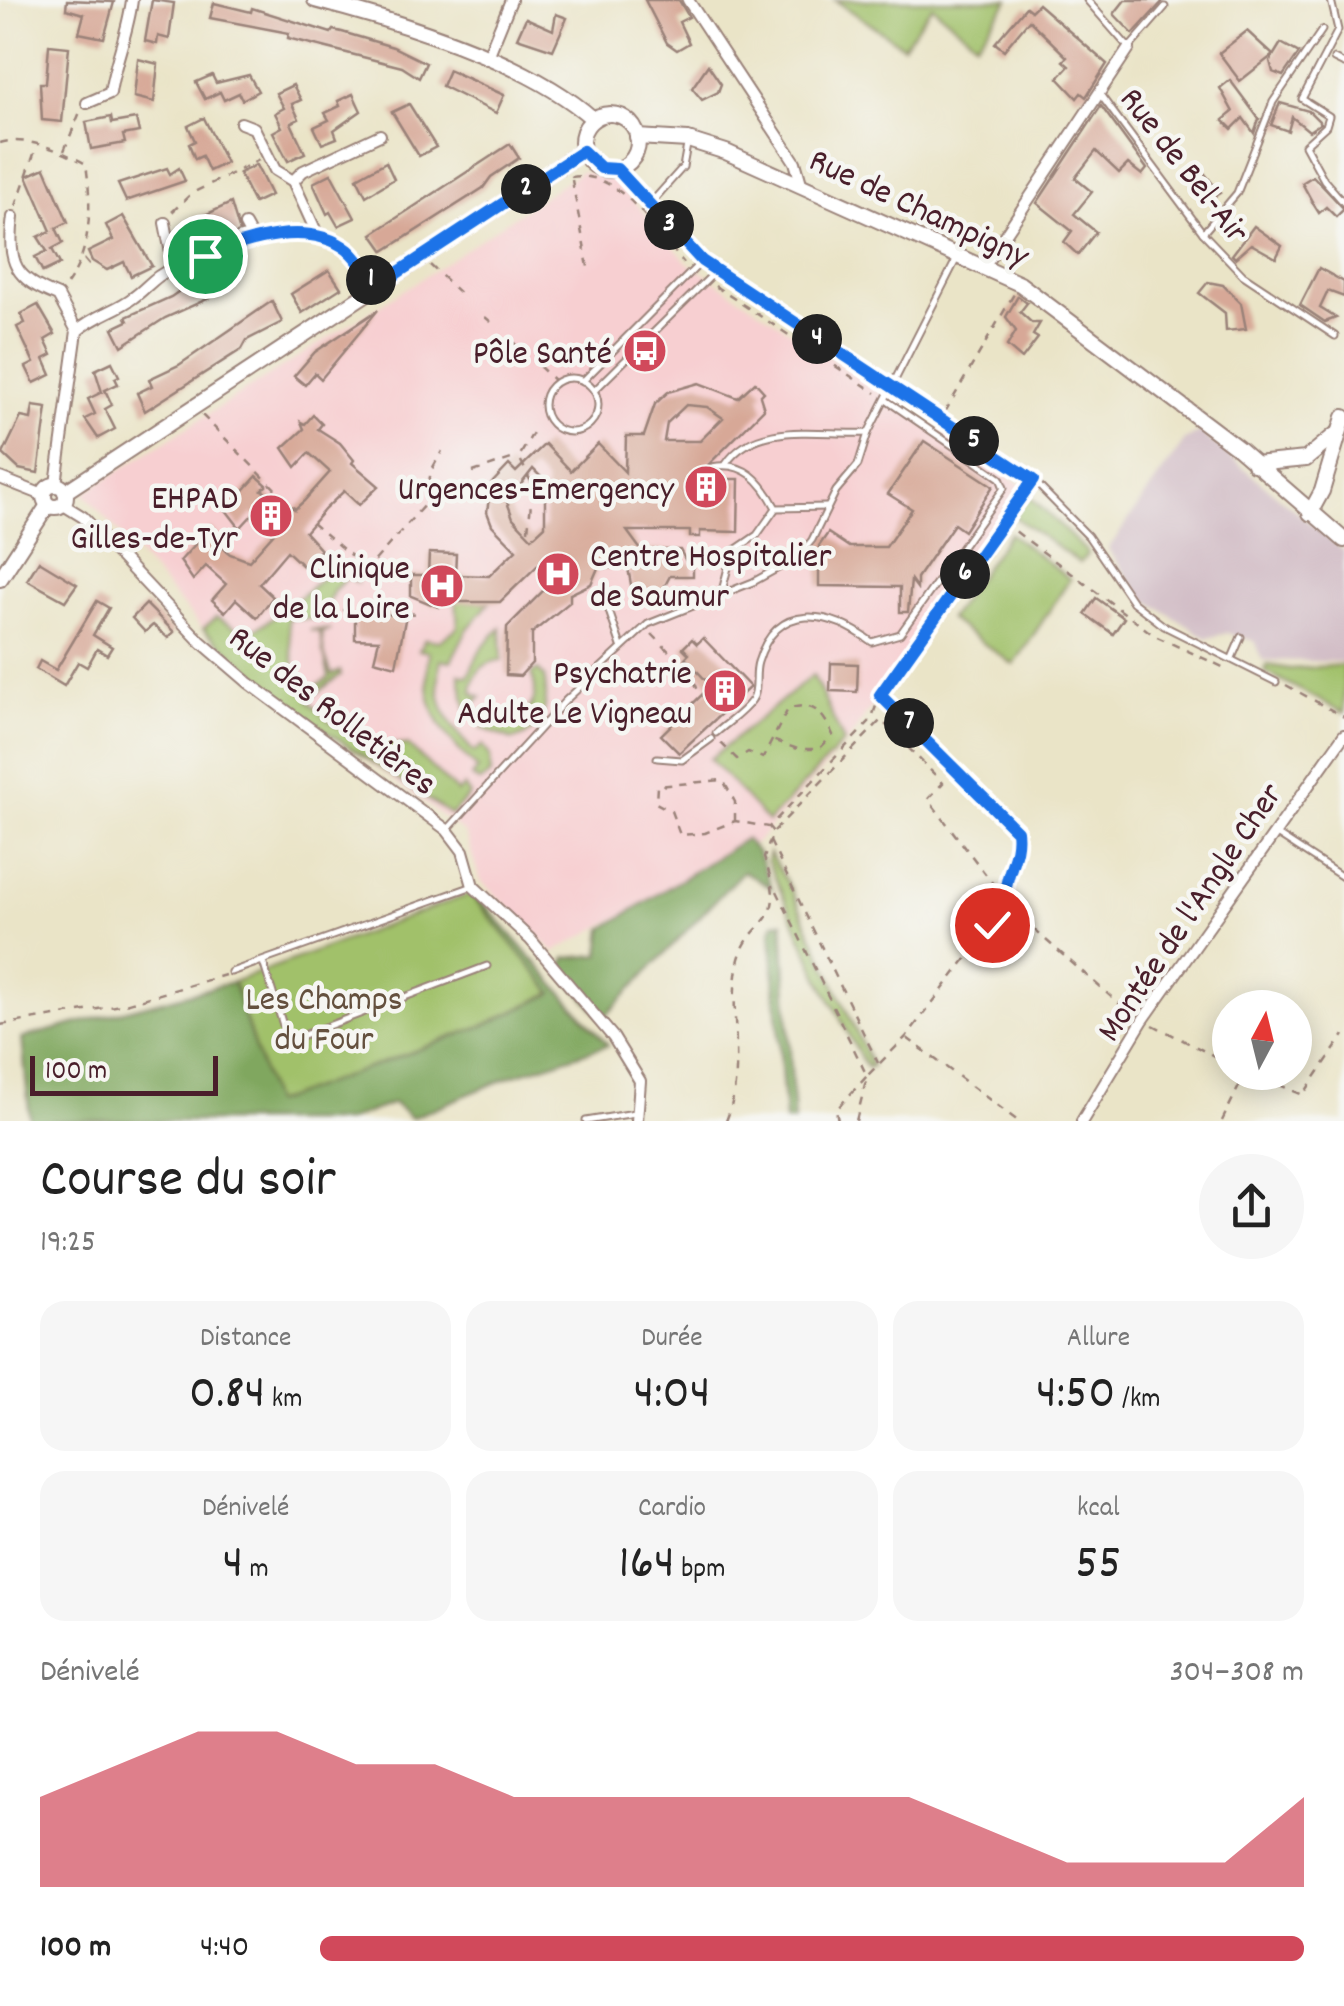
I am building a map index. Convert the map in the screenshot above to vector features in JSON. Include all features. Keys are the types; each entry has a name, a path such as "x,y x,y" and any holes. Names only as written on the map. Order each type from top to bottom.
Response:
{"street":[{"path":"87,103 110,94 116,52 128,30 132,0"},
{"path":"315,0 390,20 487,59 570,98 594,119"},
{"path":"487,59 512,0"},
{"path":"688,0 795,162 800,183"},
{"path":"985,265 1129,48"},
{"path":"615,114 633,126 637,136 634,156 617,169 601,168 583,151 583,133 594,119 615,114"},
{"path":"241,123 254,128 275,170 293,181 318,236 348,250 376,287"},
{"path":"293,181 303,171 380,135"},
{"name":"Rue de Champigny","path":"637,136 688,140 800,183 1020,284 1201,420 1310,512"},
{"path":"0,579 55,496 196,409 583,151"},
{"path":"13,217 10,246 20,275 30,285 58,296 76,322 55,496"},
{"path":"165,224 174,268"},
{"path":"76,322 135,296 148,280 252,238 245,226"},
{"path":"1254,464 1306,459 1342,424"},
{"path":"1342,424 1322,491 1310,512 1344,540"},
{"name":"Rue des Rolletières","path":"0,478 55,496 83,517 200,640 249,683 447,830"},
{"name":"Montée de l'Angle Cher","path":"1082,1121 1143,1020 1344,735"},
{"path":"447,830 463,851 473,886 530,939 613,1037 640,1081 636,1117"}],"lane":[{"path":"1087,0 1129,48 1164,8"},
{"path":"1331,0 1338,30 1311,74 1302,99 1329,116 1326,126 1305,146 1324,180 1344,203"},
{"path":"1203,233 1236,193 1274,102 1322,30"},
{"path":"1334,59 1344,64"},
{"name":"Rue de Bel-Air","path":"1098,90 1203,233 1251,282 1335,336"},
{"path":"650,204 683,166 688,140"},
{"path":"617,169 702,261 1033,480 1088,536 1133,602 1164,626 1276,682"},
{"path":"447,830 621,646 648,624 722,591 753,582 798,557 812,540 827,507 858,465 868,433 894,390 958,256"},
{"path":"582,381 702,261"},
{"path":"594,391 582,381 558,382 549,390 544,406 550,421 564,431 582,430 595,418 594,391 716,271"},
{"path":"657,758 682,760 714,736 754,696 756,666 770,634 780,624 794,619 839,620 872,642 900,634 1004,488 1000,478 886,400"},
{"path":"726,464 736,450 782,432 868,433"},
{"path":"712,467 726,464 755,476 776,508"},
{"path":"776,508 827,507"},
{"path":"722,591 732,552 757,535 776,508"},
{"path":"608,608 621,646"},
{"path":"1232,658 1241,637"},
{"path":"1273,832 1344,878"},
{"path":"231,972 473,886"},
{"path":"263,962 288,1041 486,966"},
{"path":"586,1121 636,1117"}],"path":[{"path":"64,152 87,103"},
{"path":"0,142 11,139 64,152 86,164 91,200 83,258 58,296"},
{"path":"13,217 36,146"},
{"path":"165,224 192,193 270,156"},
{"path":"588,267 571,176 582,173 611,181 684,264"},
{"path":"252,238 318,236"},
{"path":"83,258 90,266"},
{"path":"435,270 462,295"},
{"path":"73,277 80,282"},
{"path":"940,418 1020,284"},
{"path":"715,286 886,400"},
{"path":"485,317 491,322"},
{"path":"513,342 522,351"},
{"path":"539,366 558,382"},
{"path":"196,409 296,510"},
{"path":"473,472 519,457 534,431"},
{"path":"363,572 425,504 432,471 442,451"},
{"path":"519,457 533,486 528,530"},
{"path":"769,827 871,720 880,695 1033,480"},
{"path":"1002,521 1086,584"},
{"path":"312,523 365,566"},
{"path":"343,610 419,614"},
{"path":"648,624 692,675 700,696"},
{"path":"880,695 1017,831 1019,848 1002,890 1007,904"},
{"path":"730,752 738,759 748,752 763,758 772,740 788,710 802,704 822,715 833,736 819,749 798,749 772,740"},
{"path":"726,1121 734,1079 737,967 744,948 769,917 776,893 764,858 768,840 881,720 943,783 928,799 1007,904 1121,1009 1212,1055"},
{"path":"650,781 657,786 723,780 735,802 734,821"},
{"path":"657,786 656,802 672,811 680,835 705,833 734,821 769,827 773,832"},
{"path":"768,840 879,1064"},
{"path":"770,876 868,1076 856,1121"},
{"path":"838,1121 836,1110 906,1037 1007,904"},
{"path":"0,1025 122,1005 231,972"},
{"path":"1312,1082 1344,1035"},
{"path":"906,1037 1018,1121"},
{"path":"1222,1121 1238,1090"}],"shaded area":[{"name":"Centre Hospitalier de Saumur","path":"581,171 615,180 688,263 1023,486 848,741 757,842 554,952 480,880 465,833 256,679 203,629 84,493 435,270"},
{"path":"1200,432 1344,551 1344,662 1262,660 1254,641 1228,633 1207,638 1142,597 1108,549 1185,440"}],"green space":[{"path":"835,0 1009,0 977,43 932,6 903,46"},
{"path":"1028,495 1088,553 1080,563 1014,517"},
{"path":"1009,533 1070,579 1014,665 949,619"},
{"path":"338,564 352,571 356,582 348,576 334,590 321,619 288,618 295,666 305,693 329,678 325,657 332,675 340,671 341,675 308,699 340,728 379,743 408,745 458,793 464,786 470,795 451,815 308,719 203,629 216,617 246,633 283,611"},
{"path":"456,601 490,602 467,630 451,661 441,660 439,675 444,710 456,731 474,752 483,745 490,756 491,774 480,782 472,777 478,769 453,743 436,717 428,688 429,652 419,650 425,639 440,641 458,627"},
{"path":"501,628 502,660 489,663 477,674 472,693 481,697 467,710 459,674 468,676 482,647"},
{"path":"1267,665 1290,669 1344,665 1344,713 1264,671"},
{"path":"538,670 544,676 546,697 538,724 512,740 482,728 494,711 499,712 498,721 517,717 530,708 535,693 531,674"},
{"path":"813,675 844,742 768,822 710,759"},
{"path":"745,839 758,853 772,888 743,871 603,1019 560,971 566,958 600,955 603,929"},
{"path":"769,853 790,887 872,1066 868,1068 820,980 767,860"},
{"path":"473,891 608,1045 512,1076 411,1118 393,1103 346,1121 30,1121 22,1038 233,982 273,1103 485,1025 553,993 471,894"},
{"name":"Les Champs du Four","path":"470,894 553,992 485,1025 273,1104 233,982"},
{"path":"783,922 794,1121 785,1121 771,932 774,923"}],"building":[{"path":"67,0 114,2 104,38 79,33 84,14 66,9"},
{"path":"152,0 174,3 169,39 158,36 157,44 145,41"},
{"path":"645,0 679,0 689,17 679,22 689,43 677,50 667,43"},
{"path":"1125,0 1164,0 1133,34 1114,14"},
{"path":"214,3 251,12 252,8 331,33 342,32 393,47 426,63 419,78 402,67 288,38 289,33 210,18"},
{"path":"1038,4 1107,64 1086,97 1081,93 1077,98 1058,78 1069,66 1063,61 1067,57 1029,20 1004,50 995,43 1026,7 1031,11"},
{"path":"556,14 567,18 553,50 517,38 526,18 553,30"},
{"path":"1247,31 1273,55 1240,81 1219,53"},
{"path":"1281,43 1299,53 1283,76 1273,72 1270,61"},
{"path":"49,45 69,47 62,122 42,120 40,83 46,83"},
{"path":"138,59 158,64 154,102 134,97"},
{"path":"708,65 721,84 718,92 702,100 692,88"},
{"path":"449,70 504,95 496,113 442,86"},
{"path":"212,75 216,83 249,75 258,91 242,100 239,93 224,100 220,92 205,99 196,82"},
{"path":"1230,80 1259,119 1254,133 1243,118 1232,129 1223,120 1233,112 1220,88"},
{"path":"293,85 301,100 292,104 299,119 291,123 305,153 288,161 273,132 282,127 275,113 284,108 276,93"},
{"path":"353,94 361,111 334,130 337,138 322,144 314,127 329,120 325,113 340,106 338,101"},
{"path":"1280,103 1309,111 1321,123 1309,131 1292,117 1288,131 1271,125"},
{"path":"409,104 436,147 419,156 392,112"},
{"path":"1101,106 1147,169 1142,175 1128,164 1119,173 1096,151 1075,178 1092,192 1074,214 1096,232 1078,255 1064,242 1072,231 1037,203"},
{"path":"111,117 112,123 136,119 139,132 123,135 125,143 91,149 86,122"},
{"path":"204,118 226,163 209,171 202,156 195,159 189,144 195,141 188,126"},
{"path":"510,144 519,158 491,177 483,188 384,251 372,234"},
{"path":"386,162 394,179 366,196 357,178"},
{"path":"256,165 271,195 254,203 239,173"},
{"path":"1198,165 1220,193 1207,201 1185,173"},
{"path":"45,168 68,222 56,228 63,243 52,249 60,264 43,272 35,257 47,251 38,237 51,231 27,176"},
{"path":"167,168 170,174 179,168 185,181 126,201 118,184"},
{"path":"331,174 355,218 338,226 330,212 327,214 313,183"},
{"path":"1313,176 1344,209 1336,217 1326,207 1319,213 1314,205 1302,183"},
{"path":"231,203 240,233 207,246 192,221"},
{"path":"123,216 152,266 131,276 124,262 107,270 92,261 88,252 113,240 106,225"},
{"path":"1254,226 1282,246 1276,258 1251,244 1235,258 1232,255"},
{"path":"1319,268 1344,282 1344,297 1328,291 1320,308 1336,318 1325,322 1300,305"},
{"path":"223,270 231,285 225,291 165,318 122,346 113,328 128,321 126,317 171,297 185,287 183,282 198,274 201,281"},
{"path":"329,270 341,288 302,313 291,294"},
{"path":"1208,282 1223,285 1241,303 1246,329 1226,331 1225,313 1199,293"},
{"path":"1018,296 1027,303 1020,312 1032,323 1040,323 1033,335 1038,338 1022,359 1007,346 1016,331 1006,317"},
{"path":"272,301 282,322 247,340 242,349 145,411 137,393 152,386 149,379 179,365"},
{"path":"38,305 55,334 45,340 52,355 44,359 51,375 34,383 26,367 34,363 17,327 25,323 21,314"},
{"path":"378,310 321,379 315,373 305,385 294,376 315,352"},
{"path":"112,362 119,376 115,378 118,384 105,390 112,405 105,409 115,429 98,438 85,419 95,414 88,399 102,392 95,370"},
{"path":"755,382 764,392 760,396 764,409 706,467 714,473 714,479 739,479 738,532 700,531 700,537 690,537 690,531 627,531 641,550 680,550 687,563 693,563 693,576 670,576 662,591 648,598 632,590 628,568 598,568 591,584 570,594 570,602 532,633 532,663 520,676 506,675 507,627 550,584 540,563 500,602 438,602 438,607 411,596 411,575 428,575 429,553 456,554 455,575 489,576 516,550 492,525 487,512 491,484 509,465 516,472 545,444 571,471 598,444 625,472 626,436 644,436 655,404 668,392 699,383 738,398","holes":["686,405 707,407 723,418 700,441 664,441 667,423","533,469 545,481 545,526 532,538 513,518 507,502"]},
{"path":"33,406 47,408 38,473 19,469 3,454 21,417 31,419"},
{"name":"EHPAD Gilles-de-Tyr","path":"313,415 322,424 318,429 340,443 354,460 352,463 379,486 359,505 344,491 325,509 305,532 321,550 303,566 287,551 259,584 273,597 257,618 236,599 225,612 212,600 226,584 206,566 193,580 180,561 210,528 220,537 215,542 230,554 249,561 274,533 253,514 240,528 226,510 257,476 267,485 262,490 278,502 295,509 304,501 330,472 309,453 296,467 283,448 304,429 301,422 305,424"},
{"path":"924,441 993,486 964,531 954,524 917,578 917,588 911,580 908,612 900,612 900,587 819,586 819,546 828,533 849,547 886,547 912,509 888,494"},
{"path":"39,561 77,584 65,601 27,580"},
{"path":"1096,598 1124,618 1113,634 1085,614"},
{"path":"97,601 109,608 93,635 112,647 107,655 97,649 87,667 78,662 64,686 36,669 40,661 56,670"},
{"path":"146,604 174,632 168,638 153,625 145,632 132,618"},
{"path":"355,613 406,615 396,666 374,660 379,640 355,639"},
{"name":"Psychatrie Adulte Le Vigneau","path":"703,638 750,687 679,753 661,735 711,686 685,658 689,654 683,648 692,639 697,644"},
{"path":"831,663 858,664 857,692 830,691"}],"place":[{"name":"Pôle Santé","path":"645,351"},
{"name":"Urgences-Emergency","path":"706,487"},
{"name":"EHPAD Gilles-de-Tyr","path":"271,516"},
{"name":"Centre Hospitalier de Saumur","path":"558,574"},
{"name":"Clinique de la Loire","path":"442,586"},
{"name":"Psychatrie Adulte Le Vigneau","path":"725,691"}],"route":[{"path":"205,256 252,238 318,236 348,250 376,287 583,151 593,164 617,169 702,261 1033,480 880,695 1017,831 1019,848 1002,890 1008,906 992,925"}]}
